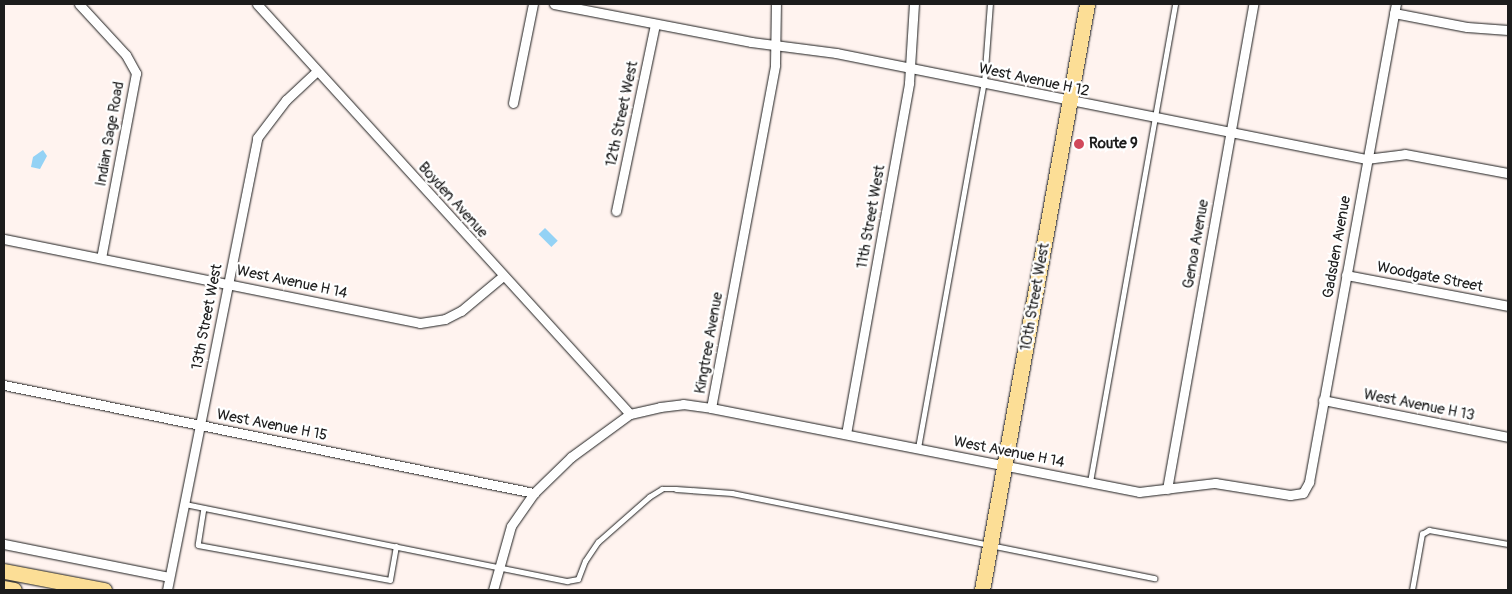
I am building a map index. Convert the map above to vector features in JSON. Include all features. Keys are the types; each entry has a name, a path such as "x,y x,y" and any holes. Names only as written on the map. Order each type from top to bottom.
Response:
{"main road":[{"name":"10th Street West","path":"982,590 1087,4"},
{"path":"4,571 104,590"},
{"path":"4,576 21,574"},
{"path":"4,588 13,590"}],"street":[{"name":"Indian Sage Road","path":"79,4 126,55 136,73 101,258"},
{"name":"Boyden Avenue","path":"257,4 630,414"},
{"path":"514,104 533,4"},
{"name":"West Avenue H 12","path":"554,4 777,45 836,52 1070,102 1366,159 1404,154 1508,173"},
{"name":"Kingtree Avenue","path":"493,590 497,567 511,526 534,493 571,457 630,414 683,404 711,408 777,45 776,4"},
{"name":"11th Street West","path":"846,434 910,68 914,4"},
{"name":"Genoa Avenue","path":"1167,489 1253,4"},
{"path":"1395,8 1467,27 1508,30"},
{"name":"Gadsden Avenue","path":"1303,493 1309,482 1366,159 1395,8"},
{"name":"12th Street West","path":"616,211 655,24"},
{"name":"13th Street West","path":"166,590 185,504 256,138 286,100 317,71"},
{"name":"West Avenue H 14","path":"4,239 228,282 420,323 445,319 461,311 503,276"},
{"name":"Woodgate Street","path":"1346,275 1508,306"},
{"name":"West Avenue H 15","path":"4,385 534,493"},
{"name":"West Avenue H 13","path":"1324,400 1508,438"},
{"name":"West Avenue H 14","path":"711,408 1139,492 1216,483 1290,494 1303,493"},
{"path":"4,544 170,577"}],"lane":[{"path":"918,448 984,83 990,4"},
{"path":"1090,482 1175,4"},
{"path":"185,504 567,581 578,579 585,561 598,542 649,496 662,489 732,493 1155,578"},
{"path":"204,508 198,544 390,580 396,547"},
{"path":"1412,590 1422,534 1430,530 1508,544"}],"water":[{"path":"43,150 47,156 40,169 31,167 33,157"},
{"path":"545,228 558,241 551,247 539,234"}],"place":[{"name":"Route 9","path":"1079,144"}]}
